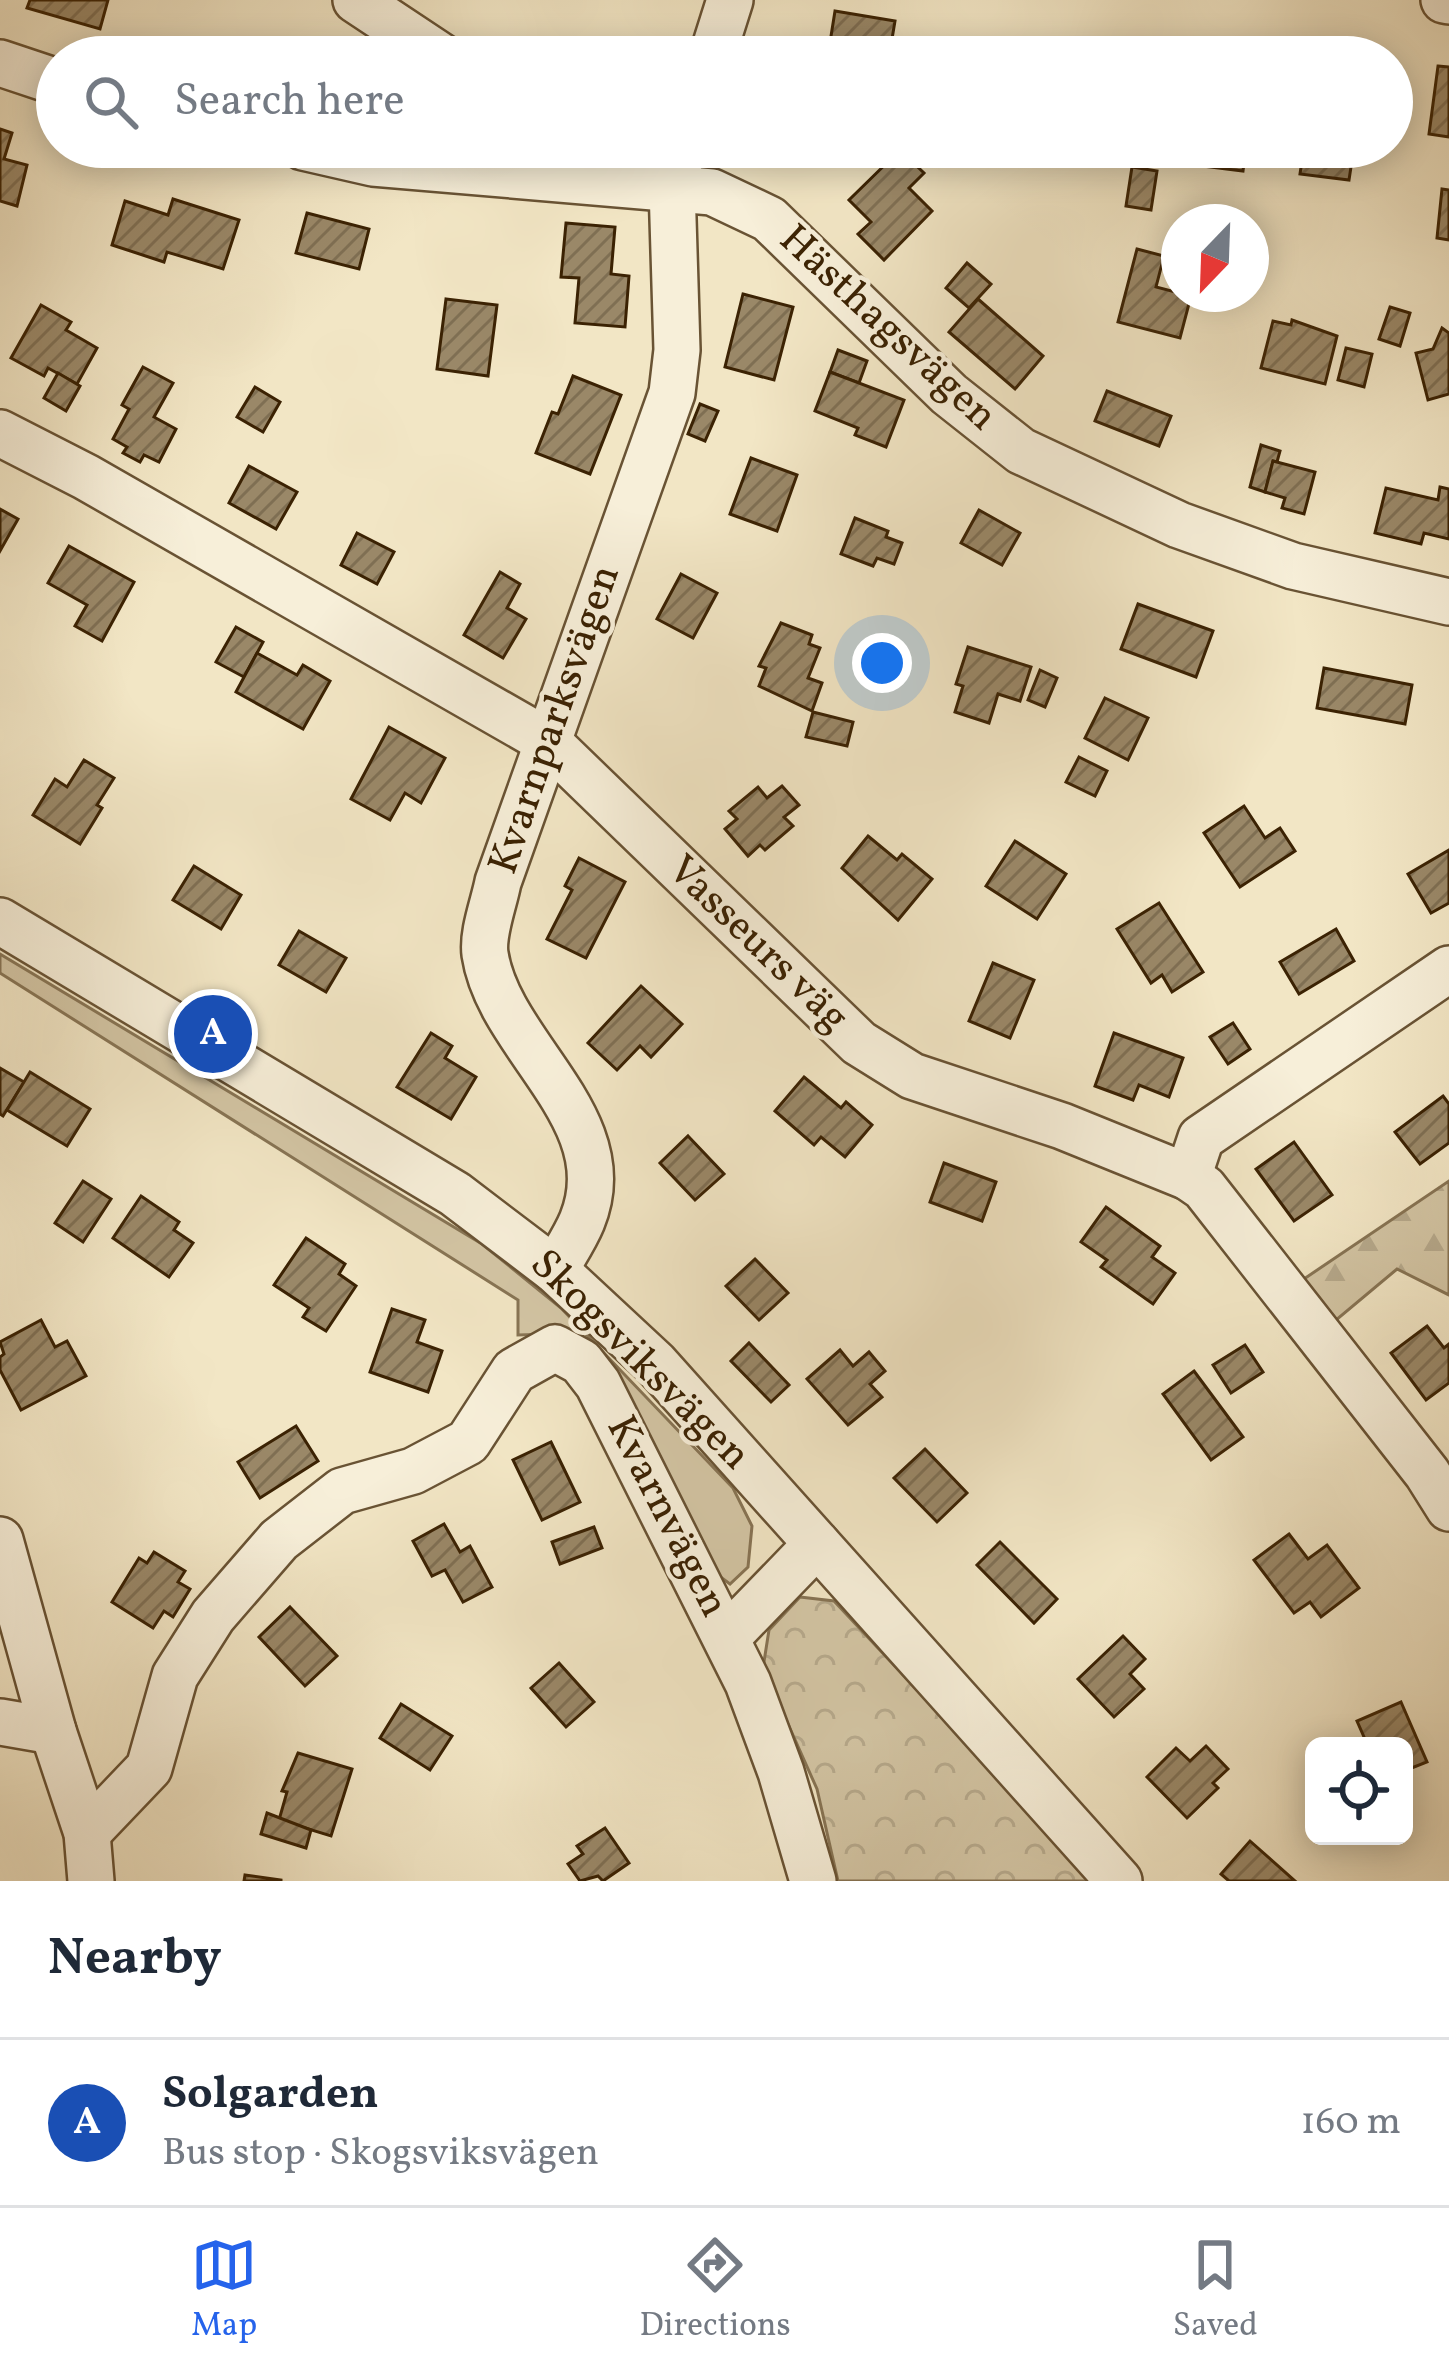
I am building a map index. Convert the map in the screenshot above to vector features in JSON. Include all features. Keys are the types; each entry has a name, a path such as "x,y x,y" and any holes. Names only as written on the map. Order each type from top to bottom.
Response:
{"street":[{"path":"356,0 410,36"},
{"path":"719,36 730,0"},
{"path":"0,63 36,75"},
{"name":"Kvarnparksvägen","path":"555,1270 583,1218 590,1176 584,1146 566,1101 516,1028 494,986 484,950 498,882 672,393 678,168"},
{"name":"Hästhagsvägen","path":"681,168 712,192 769,219 949,394 1021,451 1179,525 1293,566 1449,602"},
{"name":"Vasseurs väg","path":"0,433 86,477 547,741 859,1043 912,1076 1062,1126 1188,1177 1204,1188 1445,1494"},
{"name":"Skogsviksvägen","path":"0,921 454,1194 555,1270 655,1363 1119,1881"},
{"path":"1188,1177 1201,1138 1449,969"},
{"name":"Kvarnvägen","path":"88,1833 149,1768 175,1676 213,1616 279,1540 342,1491 413,1471 468,1442 514,1371 555,1348 581,1362 598,1384 727,1637 781,1772 813,1881"},
{"path":"0,1540 53,1731 88,1833 91,1881"},
{"name":"Kvarnvägen","path":"727,1637 817,1544"},
{"path":"0,1722 53,1731"}],"green space":[{"path":"0,954 482,1244 561,1308 733,1488 752,1526 748,1567 730,1584 707,1567 552,1334 518,1335 518,1300 0,973"},
{"path":"1449,1181 1449,1295 1397,1269 1329,1326 1295,1285"},
{"path":"800,1597 834,1601 1091,1881 838,1881 817,1789 763,1668 769,1630"}],"building":[{"path":"30,0 108,0 100,29 27,8"},
{"path":"835,11 895,21 892,36 831,36"},
{"path":"1438,66 1449,67 1449,137 1429,134"},
{"path":"0,129 12,133 4,159 27,165 17,206 0,201"},
{"path":"882,168 919,168 924,173 909,188 932,211 884,260 858,234 871,222 849,200"},
{"path":"1132,168 1157,171 1151,210 1126,206"},
{"path":"1301,168 1351,168 1349,180 1300,174"},
{"path":"1442,189 1449,190 1449,240 1437,238"},
{"path":"173,199 239,220 223,269 167,252 164,262 112,245 125,201 168,215"},
{"path":"307,213 369,229 359,269 296,253"},
{"path":"566,223 615,227 611,274 629,276 625,327 575,323 579,278 561,277"},
{"path":"1137,249 1161,255 1156,287 1161,288 1161,312 1187,312 1180,338 1118,322"},
{"path":"967,263 991,284 969,308 946,288"},
{"path":"743,294 793,307 774,380 725,367"},
{"path":"446,299 497,305 488,376 437,369"},
{"path":"978,299 1043,356 1015,389 949,332"},
{"path":"41,305 71,322 66,330 97,348 77,384 48,368 44,376 11,358"},
{"path":"1390,307 1410,313 1400,346 1379,339"},
{"path":"1292,320 1337,336 1325,384 1261,368 1273,321 1291,325"},
{"path":"1442,328 1449,333 1449,394 1428,400 1416,353 1433,349"},
{"path":"1346,348 1372,354 1364,387 1338,380"},
{"path":"838,350 867,361 859,383 830,372"},
{"path":"143,367 173,383 154,417 176,429 159,462 144,455 140,462 123,453 127,447 113,439 129,409 122,405"},
{"path":"830,372 904,400 886,447 855,435 858,428 815,411"},
{"path":"58,373 80,386 66,411 44,398"},
{"path":"573,376 621,395 590,474 536,453"},
{"path":"255,387 280,402 263,432 237,417"},
{"path":"1107,391 1171,416 1159,446 1095,421"},
{"path":"700,404 718,411 705,441 688,434"},
{"path":"1261,445 1280,451 1265,492 1250,487"},
{"path":"751,458 797,475 777,531 730,514"},
{"path":"1273,461 1315,472 1304,514 1282,508 1285,498 1265,492"},
{"path":"249,466 297,492 276,529 229,503"},
{"path":"1440,487 1449,489 1449,539 1424,533 1421,544 1375,533 1386,488 1438,500"},
{"path":"0,509 18,519 0,551"},
{"path":"979,510 1020,533 1002,565 961,543"},
{"path":"855,518 888,531 886,537 902,543 894,564 877,558 873,566 841,554"},
{"path":"357,533 394,552 377,584 341,565"},
{"path":"69,546 134,582 102,641 75,626 87,605 48,583"},
{"path":"500,572 520,584 507,608 526,619 503,658 464,635"},
{"path":"681,574 717,593 693,638 657,619"},
{"path":"1138,604 1213,631 1196,677 1121,649"},
{"path":"781,623 812,635 809,644 820,648 808,678 822,683 812,711 759,686 766,668 759,666"},
{"path":"236,627 263,642 244,677 216,662"},
{"path":"968,647 1031,667 1020,701 998,694 989,723 955,712 963,686 956,684"},
{"path":"257,653 297,675 303,665 330,681 303,729 236,692"},
{"path":"1324,668 1412,685 1405,724 1317,708"},
{"path":"1040,670 1057,678 1045,707 1028,700"},
{"path":"1105,698 1148,718 1128,760 1085,738"},
{"path":"813,712 853,722 847,746 806,737"},
{"path":"389,727 445,758 421,803 405,793 390,820 351,799"},
{"path":"1079,757 1107,771 1095,796 1066,782"},
{"path":"84,760 114,778 80,844 33,815 55,779 67,787"},
{"path":"782,786 799,805 784,817 793,826 765,850 760,845 748,856 725,829 737,819 729,811 758,787 767,798"},
{"path":"1244,806 1265,838 1280,828 1295,851 1240,887 1204,833"},
{"path":"868,836 897,860 902,854 932,879 898,920 842,868"},
{"path":"1015,841 1066,874 1037,919 986,886"},
{"path":"1449,850 1449,903 1431,913 1408,874"},
{"path":"579,858 625,882 586,958 547,939 572,890 565,886"},
{"path":"194,866 241,895 221,929 173,900"},
{"path":"1159,903 1203,972 1172,992 1162,975 1151,983 1117,929"},
{"path":"1336,929 1354,961 1299,994 1280,962"},
{"path":"299,931 346,958 326,992 279,965"},
{"path":"993,963 1034,980 1010,1038 969,1021"},
{"path":"641,986 682,1024 651,1057 640,1046 617,1070 588,1043"},
{"path":"1233,1023 1250,1049 1228,1064 1210,1037"},
{"path":"431,1033 452,1046 445,1058 476,1077 451,1119 397,1087"},
{"path":"1114,1033 1183,1058 1169,1097 1139,1085 1133,1100 1095,1086"},
{"path":"0,1068 24,1082 3,1116 0,1114"},
{"path":"30,1072 90,1109 67,1146 7,1110"},
{"path":"804,1077 841,1108 846,1102 872,1125 845,1157 821,1137 814,1145 775,1111"},
{"path":"1443,1096 1449,1104 1449,1143 1420,1164 1395,1132"},
{"path":"688,1136 724,1174 695,1200 660,1163"},
{"path":"1294,1142 1332,1195 1294,1221 1256,1169"},
{"path":"944,1163 996,1182 982,1221 930,1202"},
{"path":"83,1181 111,1199 83,1242 55,1223"},
{"path":"141,1196 179,1222 174,1230 193,1243 169,1277 113,1238"},
{"path":"1106,1207 1160,1246 1152,1257 1175,1273 1153,1304 1101,1267 1107,1260 1081,1242"},
{"path":"306,1238 345,1264 339,1274 356,1286 326,1331 303,1317 309,1308 274,1285"},
{"path":"755,1259 788,1293 759,1320 726,1286"},
{"path":"392,1309 425,1320 417,1342 442,1351 428,1392 370,1372"},
{"path":"41,1320 55,1347 67,1341 86,1376 21,1410 0,1370 4,1354 0,1342"},
{"path":"1427,1326 1444,1348 1449,1344 1449,1383 1426,1400 1391,1353"},
{"path":"749,1343 789,1385 771,1402 731,1361"},
{"path":"1245,1345 1263,1372 1231,1393 1213,1365"},
{"path":"840,1350 853,1366 869,1352 885,1371 870,1384 882,1397 848,1425 807,1379"},
{"path":"1194,1371 1243,1437 1211,1460 1163,1394"},
{"path":"296,1426 318,1461 260,1498 238,1462"},
{"path":"551,1442 580,1502 542,1520 513,1460"},
{"path":"925,1449 967,1493 937,1522 894,1478"},
{"path":"444,1524 460,1552 470,1546 492,1587 463,1602 445,1570 432,1576 413,1541"},
{"path":"594,1527 602,1548 560,1564 552,1542"},
{"path":"1289,1534 1308,1559 1327,1545 1359,1588 1321,1617 1310,1602 1294,1613 1254,1560"},
{"path":"1000,1542 1057,1599 1034,1623 977,1565"},
{"path":"154,1552 185,1571 178,1582 190,1589 173,1617 164,1611 153,1628 112,1602 139,1558 147,1563"},
{"path":"290,1607 337,1656 305,1686 259,1637"},
{"path":"1123,1636 1145,1659 1130,1674 1144,1689 1114,1717 1078,1679"},
{"path":"559,1663 594,1702 566,1727 531,1688"},
{"path":"1401,1702 1427,1762 1413,1767 1413,1737 1364,1737 1357,1721"},
{"path":"401,1704 452,1736 430,1770 380,1738"},
{"path":"1206,1746 1228,1769 1213,1783 1218,1788 1187,1818 1147,1777 1176,1748 1190,1761"},
{"path":"298,1753 352,1769 331,1836 279,1820 287,1792 282,1791"},
{"path":"267,1813 311,1830 306,1848 261,1834"},
{"path":"605,1828 629,1863 603,1881 598,1876 580,1881 568,1864 583,1854 577,1846"},
{"path":"1250,1841 1295,1881 1229,1881 1221,1874"},
{"path":"245,1875 281,1880 281,1881 244,1881"}],"place":[{"name":"Solgarden","path":"213,1034"}]}
